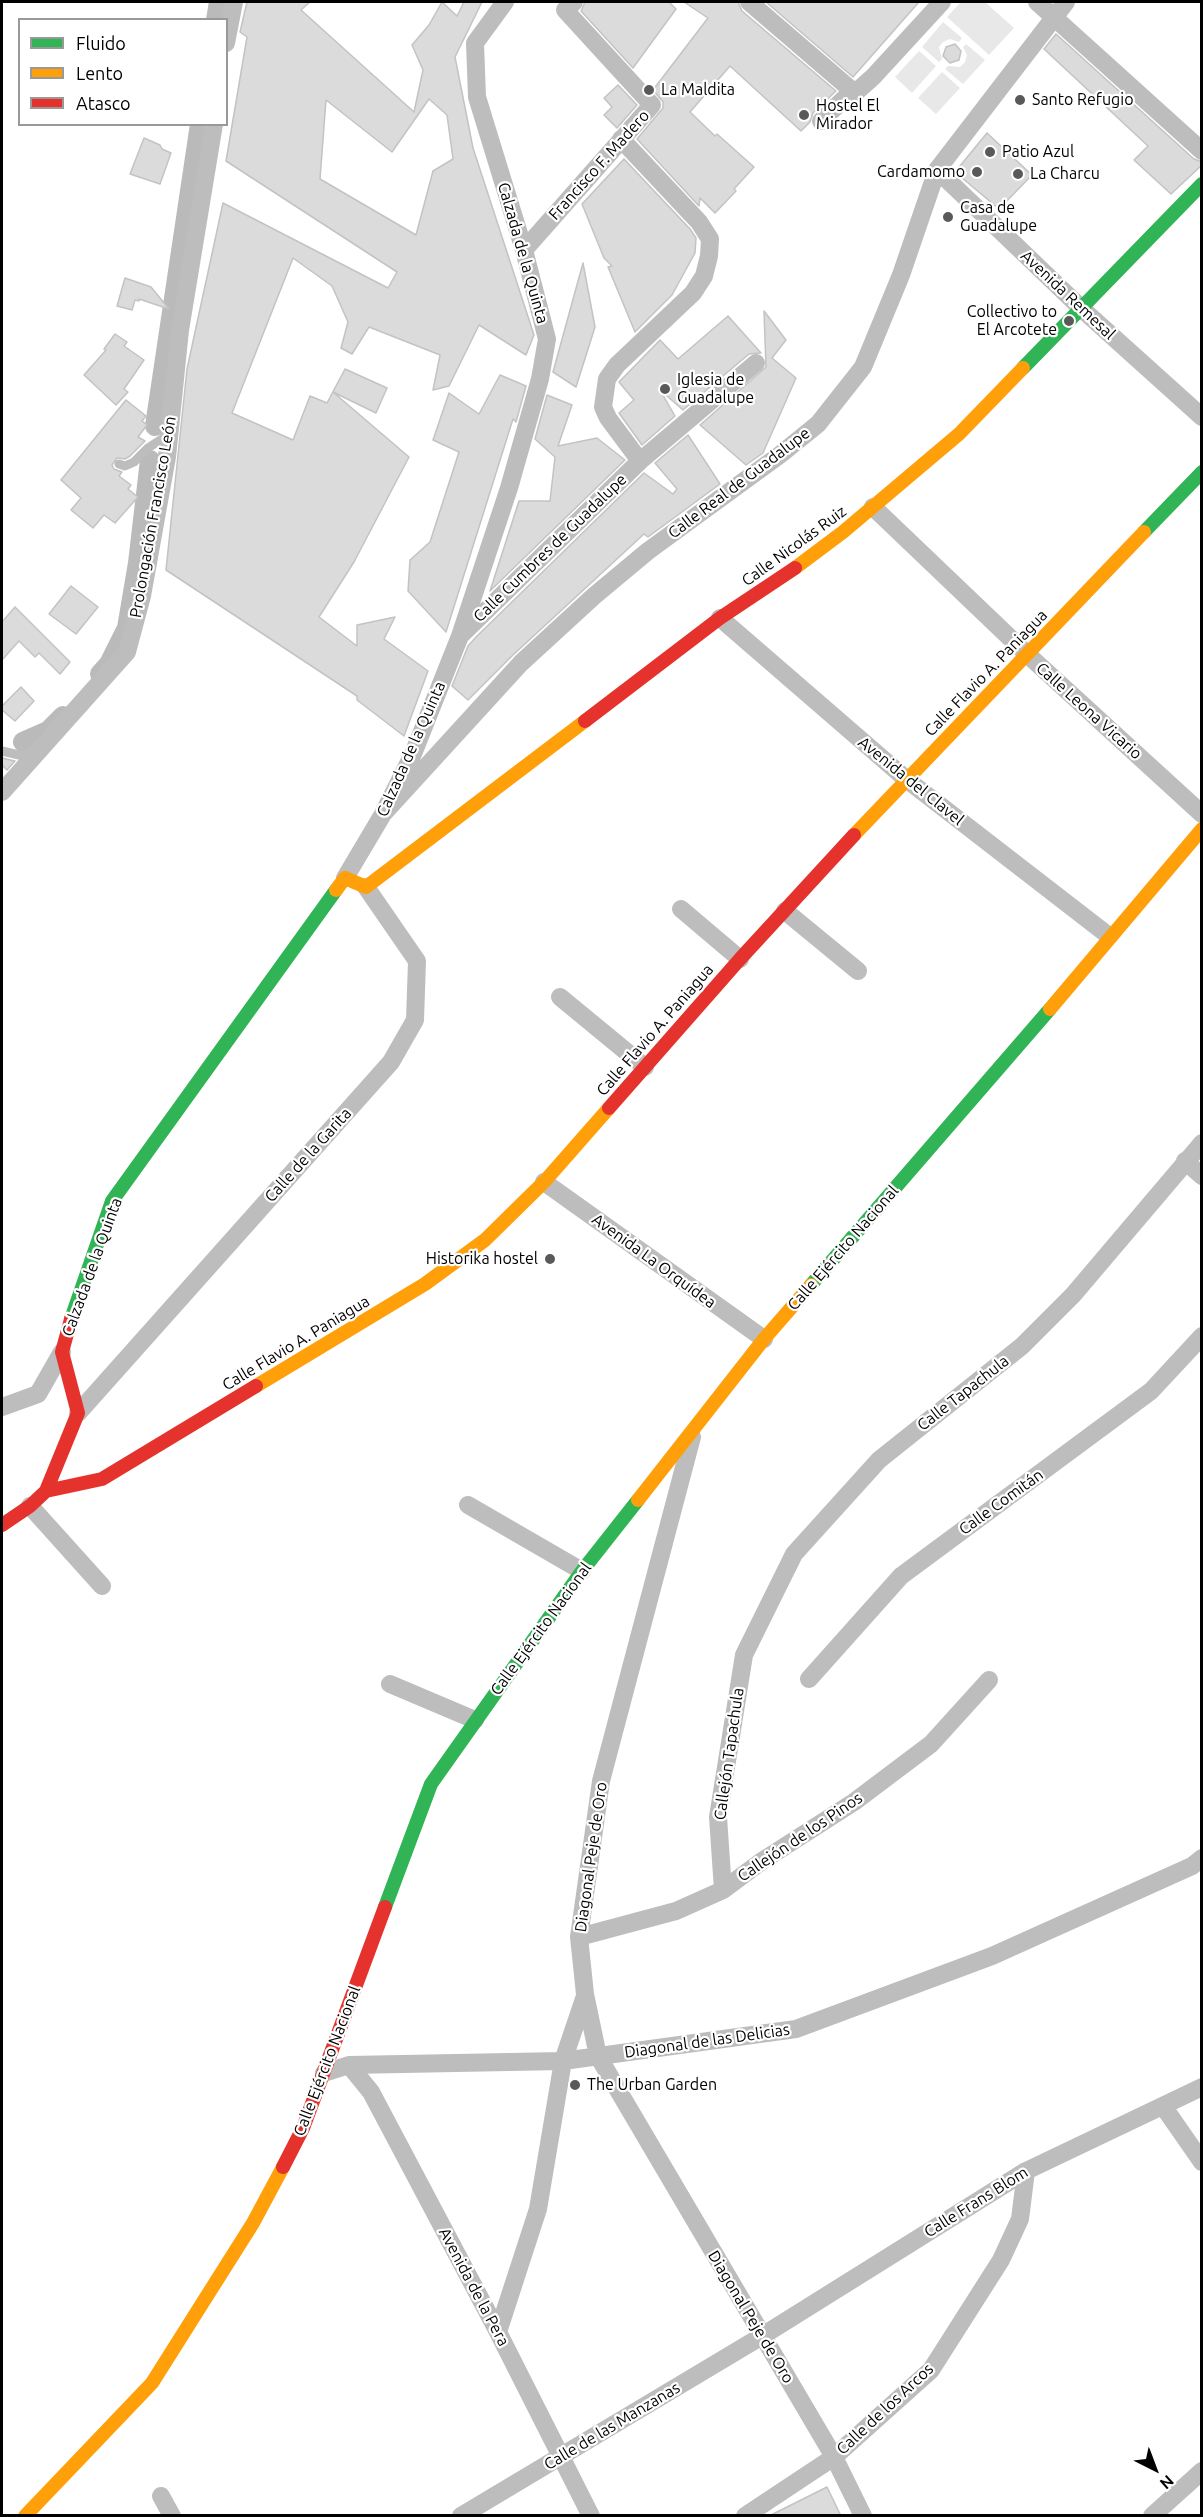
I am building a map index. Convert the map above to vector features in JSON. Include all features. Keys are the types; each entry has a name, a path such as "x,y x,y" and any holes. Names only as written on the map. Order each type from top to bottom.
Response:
{"street":[{"path":"228,33 234,2"},
{"name":"Calzada de la Quinta","path":"2,1407 38,1394 62,1352 75,1305 112,1200 345,878 383,814 412,754 460,636 509,488 540,379 547,339 524,250 477,97 475,43 505,2"},
{"name":"Francisco F. Madero","path":"524,250 652,105 565,10 574,2"},
{"path":"749,2 855,93"},
{"path":"821,121 844,98 855,93 873,77 942,2"},
{"path":"1037,2 1202,151"},
{"name":"Calle Real de Guadalupe","path":"383,814 521,663 594,596 648,551 781,454 818,424 863,367 901,274 937,170 1066,2"},
{"name":"Prolongación Francisco León","path":"2,792 127,652 142,596 170,434 180,330 214,126"},
{"path":"621,139 699,222 710,239 704,276 693,293 617,365 607,379 603,406 608,418 640,460"},
{"name":"Avenida Remesal","path":"937,170 1082,309 1202,417"},
{"name":"Calle Nicolás Ruiz","path":"366,887 720,618 774,584 873,507 958,434 1202,184"},
{"name":"Calle Cumbres de Guadalupe","path":"460,636 640,460 756,363"},
{"name":"Calle Flavio A. Paniagua","path":"45,1491 102,1479 425,1284 485,1240 544,1182 740,959 906,779 1202,472"},
{"name":"Calle Leona Vicario","path":"873,507 1028,655 1202,814"},
{"name":"Avenida del Clavel","path":"720,618 906,779 1109,936"},
{"name":"Calle Ejército Nacional","path":"25,2516 152,2383 254,2223 303,2128 431,1784 475,1720 582,1571 764,1339 1202,829"},
{"path":"345,878 366,887"},
{"name":"Calle de la Garita","path":"2,1525 30,1506 45,1491 78,1413 391,1062 415,1020 417,961 366,887"},
{"path":"681,909 740,959"},
{"path":"785,911 858,971"},
{"path":"561,997 645,1068"},
{"name":"Calle Tapachula","path":"744,1655 794,1554 879,1460 1022,1346 1073,1295 1202,1143"},
{"path":"1185,1161 1202,1176"},
{"name":"Avenida La Orquídea","path":"544,1182 764,1339"},
{"name":"Calle Comitán","path":"809,1679 901,1576 1151,1391 1202,1336"},
{"path":"62,1352 78,1413"},
{"name":"Diagonal Peje de Oro","path":"695,1427 601,1781 579,1937 585,1994 597,2056 834,2457 862,2516"},
{"path":"468,1505 582,1571"},
{"path":"30,1506 102,1586"},
{"name":"Callejón Tapachula","path":"723,1890 718,1817 744,1655"},
{"name":"Callejón de los Pinos","path":"579,1937 676,1911 723,1890 762,1861 854,1802 931,1744 989,1680"},
{"path":"390,1684 475,1720"},
{"name":"Diagonal de las Delicias","path":"324,2073 349,2065 563,2061 796,2029 993,1956 1198,1868"},
{"path":"498,2332 538,2209 563,2061 585,1994"},
{"name":"Avenida de la Pera","path":"349,2065 371,2092 498,2332 591,2516"},
{"name":"Calle Frans Blom","path":"762,2336 1026,2171 1202,2088"},
{"path":"1163,2106 1202,2162"},
{"name":"Calle de los Arcos","path":"745,2516 834,2457 931,2370 1001,2260 1020,2218 1026,2171"},
{"name":"Calle de las Manzanas","path":"461,2516 762,2336"},
{"path":"1152,2516 1202,2471"},
{"path":"161,2496 172,2516"}],"lane":[{"path":"119,464 125,466 134,462 148,448 170,434"},
{"path":"2,752 32,758"}],"shaded area":[{"path":"961,2 985,2 1014,28 989,55 947,17"},
{"path":"943,22 962,38 959,42 950,39 943,42 939,47 942,59 939,62 922,47"},
{"path":"966,44 985,60 963,84 945,69 948,66 960,67 965,62 967,55 963,47"},
{"path":"919,51 936,66 912,93 895,77"},
{"path":"942,72 960,88 936,114 918,98"}],"building":[{"path":"247,2 310,2 301,10 414,112 423,70 412,45 429,25 442,2 457,16 464,2 482,2 455,57 473,148 534,335 526,355 479,325 449,386 433,390 440,355 369,327 352,354 341,348 348,322 332,286 293,258 232,413 293,440 310,396 327,403 345,369 387,388 376,413 333,392 409,457 354,562 319,617 357,646 357,625 395,617 384,639 428,671 404,736 357,700 357,696 166,570 187,369 223,203 388,288 397,272 226,161 247,37 240,32","holes":["429,99 447,115 453,159 433,171 416,235 320,179 326,100 392,152"]},
{"path":"585,2 669,2 676,9 633,68 581,11"},
{"path":"684,2 738,2 742,11 836,91 813,113 810,122 801,131 730,66 690,112 715,136 717,134 754,167 715,213 700,198 699,206 637,139 663,108 663,102 653,90 708,18"},
{"path":"766,2 919,2 853,77"},
{"path":"1056,34 1194,159 1202,162 1202,165 1171,194 1134,160 1148,146 1044,49"},
{"path":"955,44 961,51 959,60 950,63 943,56 946,47"},
{"path":"618,85 637,105 617,128 604,115 612,107 604,98"},
{"name":"Patio Azul","path":"987,133 1032,175 999,209 955,172"},
{"path":"144,138 171,153 160,184 130,174"},
{"path":"624,159 696,238 695,253 672,295 635,332 608,267 612,266 604,258 582,204"},
{"path":"583,263 595,327 576,387 553,372"},
{"path":"125,278 151,287 169,309 139,299 139,301 135,300 132,310 117,306"},
{"path":"764,311 786,340 772,358 796,378 763,453 746,465 700,425 766,367"},
{"name":"Iglesia de Guadalupe","path":"728,316 761,353 749,354 683,410 660,390 675,416 642,445 619,413 634,400 619,382 660,340 678,359"},
{"path":"115,334 127,342 124,346 144,360 124,389 128,392 116,405 84,375 106,350 104,349"},
{"path":"500,375 526,386 516,422 513,419 446,632 408,591 410,560 430,542 459,452 433,440 449,393 479,414"},
{"path":"547,395 572,405 558,446 597,438 625,460 490,591 519,501 550,501 555,457 535,439"},
{"path":"126,400 146,416 142,421 147,425 138,437 145,441 130,456 125,459 117,458 112,465 114,469 122,472 119,476 131,485 128,489 138,497 115,523 104,515 93,528 71,510 81,498 61,480"},
{"path":"688,435 720,484 648,537 644,534 513,655 468,700 452,686 468,646 476,637 644,473 673,494 677,489 655,463"},
{"path":"71,586 98,607 76,634 49,614"},
{"path":"15,607 70,662 60,674 39,653 35,657 19,641 2,660 2,622"},
{"path":"21,687 34,701 15,721 2,710 2,706"},
{"path":"2,758 15,761 7,770 2,765"},
{"path":"827,2487 841,2516 769,2516"}],"waterway":[{"path":"216,18 219,2"},
{"path":"155,426 200,126"},
{"path":"100,674 109,664 127,628 138,563 150,460"},
{"path":"23,742 48,731 63,716"}],"traffic: fast":[{"path":"1023,368 1202,184"},
{"path":"1144,532 1202,472"},
{"path":"71,1319 112,1201 336,890"},
{"path":"811,1285 1050,1009"},
{"path":"385,1907 431,1784 582,1571 638,1500"}],"traffic: slow":[{"path":"795,568 843,532 959,434 1023,368"},
{"path":"854,835 1144,532"},
{"path":"336,890 345,878 366,887 585,721"},
{"path":"1050,1009 1202,829"},
{"path":"256,1386 425,1284 485,1240 544,1182 609,1108"},
{"path":"638,1500 764,1339 811,1285"},
{"path":"25,2516 152,2383 253,2223 283,2167"}],"traffic: jam":[{"path":"585,721 720,618 795,568"},
{"path":"609,1108 740,959 854,835"},
{"path":"2,1525 30,1506 46,1491 78,1413 62,1352 71,1319"},
{"path":"46,1491 102,1479 256,1386"},
{"path":"283,2167 303,2128 385,1907"}],"place":[{"name":"La Maldita","path":"649,90"},
{"name":"Santo Refugio","path":"1020,100"},
{"name":"Hostel El Mirador","path":"804,115"},
{"name":"Patio Azul","path":"990,152"},
{"name":"Cardamomo","path":"977,172"},
{"name":"La Charcu","path":"1018,174"},
{"name":"Casa de Guadalupe","path":"948,217"},
{"name":"Collectivo to El Arcotete","path":"1069,321"},
{"name":"Iglesia de Guadalupe","path":"665,389"},
{"name":"Historika hostel","path":"550,1259"},
{"name":"The Urban Garden","path":"575,2085"}]}
